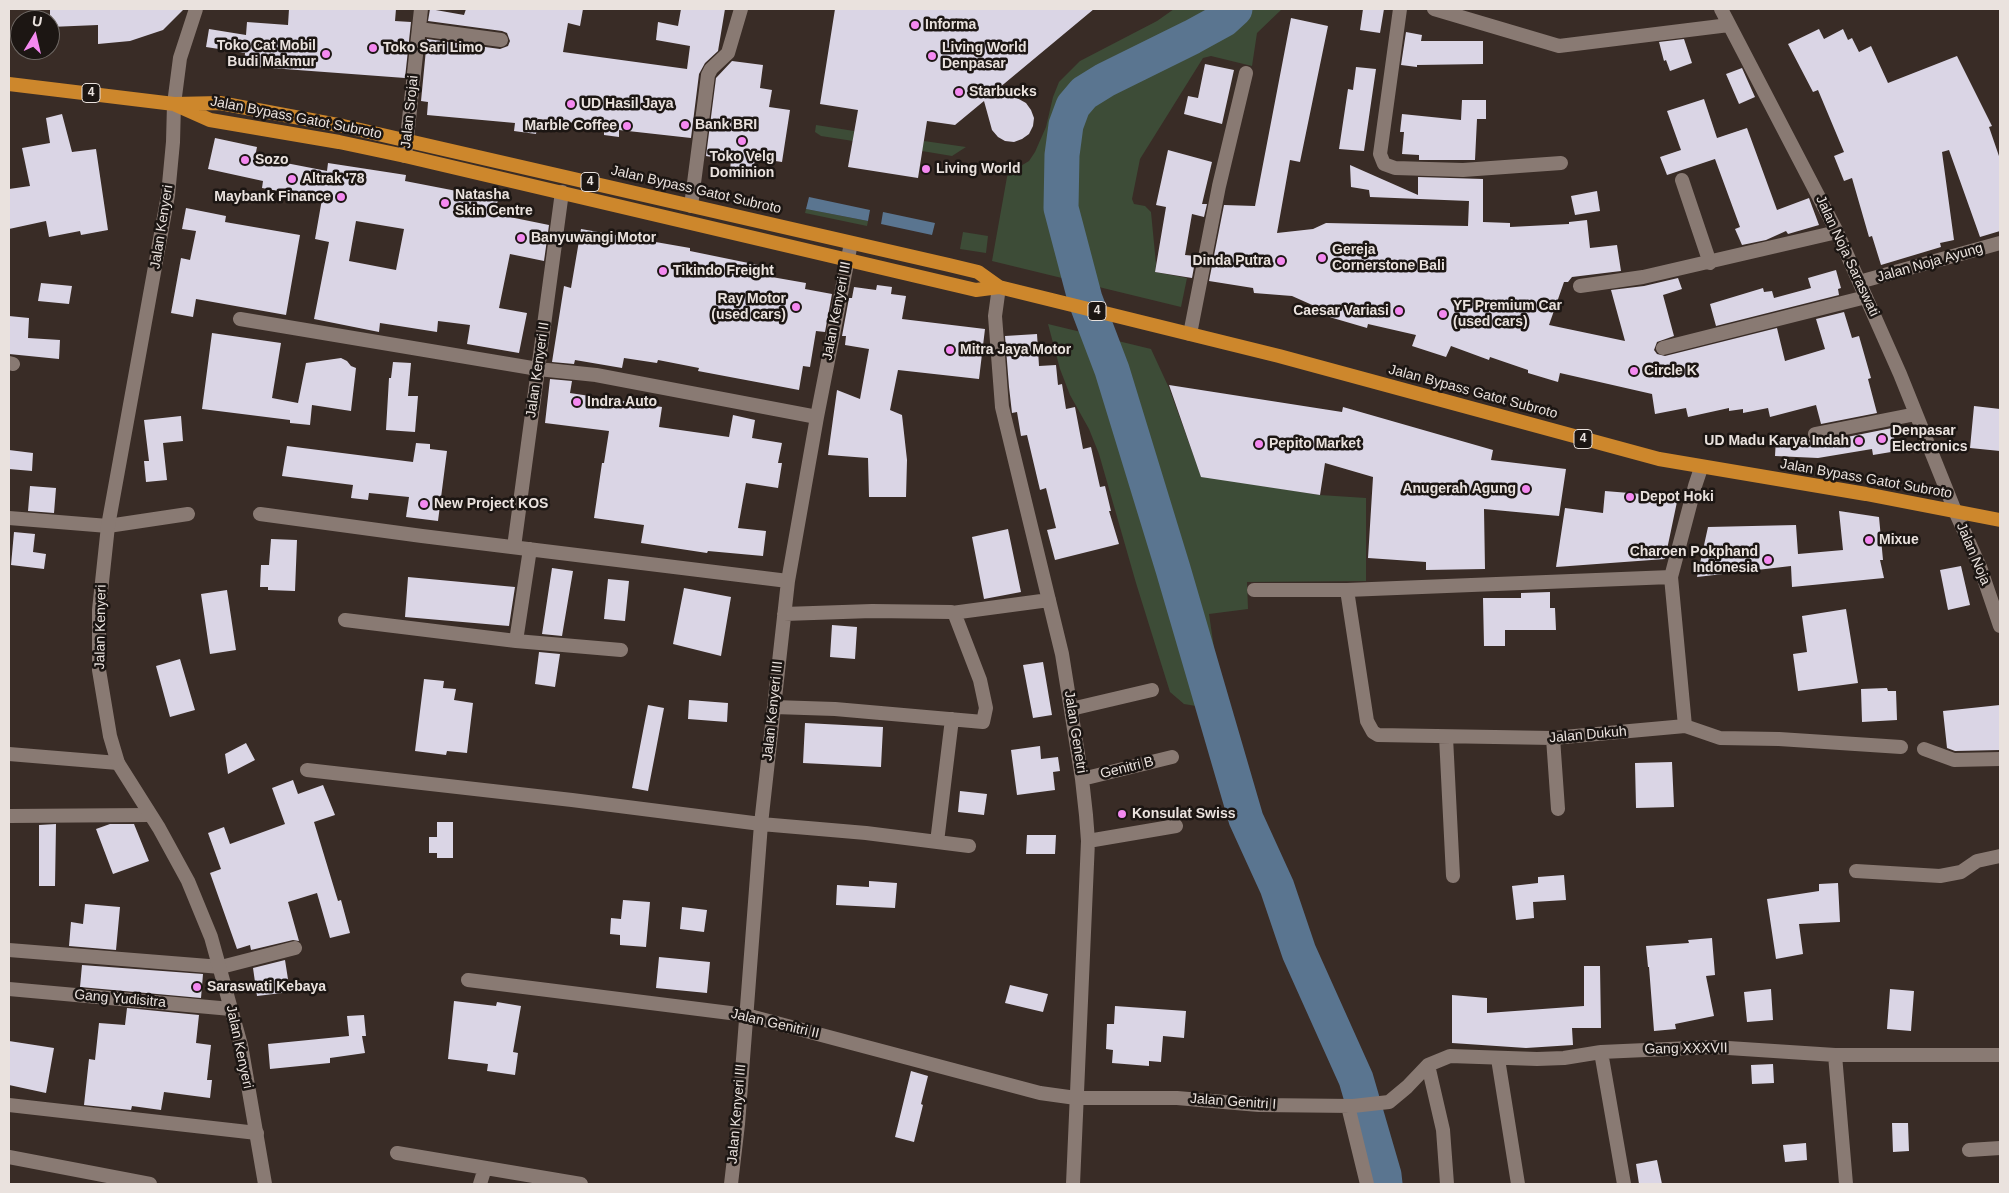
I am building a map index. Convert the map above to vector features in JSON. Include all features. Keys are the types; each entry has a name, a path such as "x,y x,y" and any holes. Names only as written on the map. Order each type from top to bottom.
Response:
{"highway":[{"name":"Jalan Bypass Gatot Subroto","path":"9,84 174,104 220,103 407,140 978,272 1000,287 1296,361 1659,459 1702,468 1866,494 2000,520"},
{"name":"Jalan Bypass Gatot Subroto","path":"174,104 210,120 339,142 405,156 976,290 1000,287"}],"street":[{"name":"Jalan Kenyeri","path":"196,9 180,58 174,104 173,142 168,195 108,526 99,610 99,670 110,736 118,763 159,828 188,881 221,967 240,1045 265,1184"},
{"name":"Jalan Srojai","path":"405,156 421,9"},
{"path":"691,206 708,75 710,69 728,53 741,9"},
{"path":"1400,9 1380,154 1384,164 1395,168 1463,170 1561,163"},
{"path":"1434,9 1559,46 1729,25"},
{"name":"Jalan Noja Saraswati","path":"1721,9 1838,232 1894,358 1955,511"},
{"path":"419,29 501,40"},
{"path":"1190,334 1219,186 1246,73"},
{"path":"1682,180 1710,263"},
{"name":"Jalan Kenyeri II","path":"514,547 562,192"},
{"path":"1580,286 1643,277 1710,263 1838,232"},
{"name":"Jalan Kenyeri III","path":"731,1184 738,1124 761,824 788,581 851,242"},
{"name":"Jalan Noja Ayung","path":"1859,282 2000,243"},
{"name":"Jalan Genetri","path":"1000,287 995,316 1002,406 1062,654 1082,779 1088,841 1073,1184"},
{"path":"1663,348 1866,297"},
{"path":"240,319 538,369 596,375 817,417"},
{"path":"1815,434 1916,414"},
{"path":"1702,468 1695,486 1671,577 1686,726 1720,738 1779,739 1901,747"},
{"name":"Jalan Noja","path":"1955,511 1980,567 2000,626"},
{"path":"9,518 108,526 188,514"},
{"path":"260,514 788,581"},
{"path":"516,641 530,549"},
{"path":"1254,590 1347,590 1671,577"},
{"name":"Jalan Dukuh","path":"1347,590 1367,721 1373,732 1378,735 1553,738 1686,726"},
{"path":"784,614 890,610 940,610 952,612 1049,600"},
{"path":"774,707 835,709 983,722 986,702 980,680 955,615 952,612"},
{"path":"345,620 516,641 621,650"},
{"path":"1071,709 1152,690"},
{"path":"937,842 952,719"},
{"path":"1446,737 1453,876"},
{"path":"1553,738 1558,809"},
{"path":"1924,750 1954,760 2000,759"},
{"path":"9,754 118,763"},
{"name":"Genitri B","path":"1082,779 1172,757"},
{"path":"307,770 572,800 761,824 866,833 969,846"},
{"path":"9,816 149,814"},
{"path":"1088,841 1176,826"},
{"path":"1856,871 1940,876 1961,872 1977,861 2000,856"},
{"path":"9,950 221,967 295,948"},
{"name":"Jalan Genitri II","path":"468,980 746,1015 1040,1093 1076,1098"},
{"name":"Gang Yudisitra","path":"9,989 231,1009"},
{"name":"Gang XXXVII","path":"1389,1102 1407,1087 1428,1065 1450,1056 1498,1059 1564,1058 1601,1052 1713,1047 1835,1055 2000,1055"},
{"path":"1601,1052 1624,1184"},
{"path":"1835,1055 1846,1184"},
{"path":"1498,1059 1518,1184"},
{"path":"1428,1065 1443,1130 1447,1184"},
{"name":"Jalan Genitri I","path":"1076,1098 1176,1098 1259,1105 1350,1106 1389,1102"},
{"path":"9,1105 257,1133"},
{"path":"1350,1106 1368,1184"},
{"path":"1968,1150 2000,1148"},
{"path":"397,1153 574,1184"},
{"path":"9,1157 150,1184"},
{"path":"480,1184 486,1168"}],"green space":[{"path":"1174,9 1282,9 1257,33 1252,66 1211,56 1203,58 1140,159 1132,199 1134,204 1145,206 1151,212 1156,264 1155,272 1187,278 1181,307 992,261 1007,177 1009,173 1029,161 1035,152 1046,127 1053,97 1059,82 1080,61 1157,21"},
{"path":"816,125 854,131 853,141 821,136 815,132"},
{"path":"924,141 966,147 952,156 922,151"},
{"path":"806,209 868,221 867,226 805,213"},
{"path":"963,232 988,236 986,253 960,249"},
{"path":"1048,324 1151,349 1169,388 1201,476 1320,495 1366,498 1366,581 1247,582 1248,609 1209,614 1222,702 1196,706 1184,704 1170,692 1099,454 1089,429 1070,395 1060,369"}],"water":[{"path":"809,197 870,210 868,221 806,209"},
{"path":"883,212 935,223 932,235 881,224"}],"building":[{"path":"184,9 163,30 130,41 98,44 98,25 60,27 60,10 50,10"},
{"path":"289,9 396,9 395,21 411,22 405,78 244,66 245,53 206,47 209,29 246,35 247,22 288,25"},
{"path":"430,9 464,15 466,9 583,9 580,26 568,23 563,52 687,69 690,46 656,40 658,22 678,26 681,9 725,9 718,51 705,63 699,74 691,138 619,130 619,137 604,135 604,126 538,119 536,134 514,131 515,123 427,115 428,102 421,101 427,39 500,49 508,46 510,41 507,33 502,31 428,21"},
{"name":"Living World Denpasar","path":"835,9 1094,9 999,88 1026,103 1031,110 1034,118 1029,134 1014,142 1005,141 998,137 992,130 984,101 955,125 927,121 918,178 848,167 858,110 820,104"},
{"path":"1363,9 1384,9 1380,33 1360,30"},
{"path":"1291,18 1328,26 1300,162 1290,160 1277,233 1313,229 1326,223 1468,226 1469,201 1370,197 1369,190 1351,187 1350,165 1418,195 1418,177 1483,179 1483,222 1510,223 1510,227 1569,224 1569,222 1587,220 1590,248 1617,245 1621,271 1572,277 1568,282 1564,282 1549,325 1625,341 1611,290 1644,286 1678,278 1682,289 1663,295 1674,336 1657,342 1654,350 1657,354 1665,356 1777,328 1785,361 1825,349 1816,319 1844,312 1852,338 1859,336 1871,378 1868,379 1877,413 1821,424 1816,405 1770,417 1768,408 1743,413 1743,409 1729,411 1729,408 1688,417 1686,408 1655,414 1652,394 1560,373 1558,382 1528,373 1528,370 1490,357 1489,360 1451,346 1446,357 1412,346 1416,335 1368,324 1367,328 1326,316 1328,312 1292,296 1254,293 1253,288 1209,281 1224,205 1255,206"},
{"path":"1819,29 1824,39 1843,29 1848,40 1852,38 1859,52 1871,46 1888,83 1957,56 1992,126 1989,127 2000,159 2000,231 1980,237 1949,150 1942,152 1954,240 1940,243 1941,247 1881,265 1872,236 1869,237 1852,178 1844,181 1834,156 1844,152 1818,90 1813,92 1788,44"},
{"path":"1406,32 1422,35 1421,41 1483,41 1483,64 1417,65 1417,67 1401,65"},
{"path":"1684,39 1692,63 1670,71 1666,60 1664,61 1659,42"},
{"path":"732,61 763,65 760,88 772,90 769,107 790,110 782,162 755,158 753,174 730,170 731,160 706,156 716,78"},
{"path":"1205,64 1234,70 1222,124 1184,114 1188,96 1198,98"},
{"path":"1356,67 1376,69 1364,151 1339,149 1348,89 1353,90"},
{"path":"1742,68 1755,97 1739,104 1726,74"},
{"path":"1704,99 1717,138 1747,128 1777,210 1809,198 1819,225 1788,234 1786,231 1766,240 1742,245 1735,229 1740,227 1715,159 1667,175 1660,157 1681,150 1667,111"},
{"path":"1462,100 1486,100 1486,119 1477,119 1475,160 1419,160 1419,155 1402,154 1404,132 1400,132 1402,114 1461,120"},
{"path":"62,114 72,152 96,149 108,230 81,235 80,231 49,237 46,221 9,229 9,189 30,186 22,148 50,143 46,118"},
{"path":"215,138 257,147 255,157 327,171 328,163 406,175 405,181 498,199 495,214 549,225 544,261 510,254 499,308 527,313 519,353 467,344 470,325 438,321 437,332 380,323 379,332 314,319 329,242 315,239 322,199 262,188 263,181 208,169","holes":["356,221 404,229 396,270 349,261"]},
{"path":"1168,150 1212,162 1202,204 1207,204 1204,217 1192,214 1185,255 1196,256 1192,278 1155,272 1166,207 1156,205"},
{"path":"1597,191 1600,211 1575,215 1571,196"},
{"path":"186,208 226,216 225,222 300,235 286,315 196,299 193,317 171,313 181,258 190,260 196,231 182,229"},
{"path":"581,229 690,248 690,251 768,267 766,276 806,283 805,289 832,294 825,332 816,331 810,367 803,366 799,390 698,371 699,368 658,360 657,363 624,358 622,368 575,360 574,364 552,362 564,286 571,288"},
{"path":"1836,270 1841,288 1838,289 1839,295 1716,326 1710,304 1763,288 1764,292 1772,291 1774,298 1811,288 1808,278"},
{"path":"41,283 72,286 69,304 38,301"},
{"path":"877,285 892,287 891,294 906,296 902,319 985,329 979,379 898,370 890,410 902,415 907,460 906,497 869,497 868,458 828,455 837,390 860,399 869,349 845,345 846,336 842,336 849,298 852,298 854,287 876,290"},
{"path":"9,316 29,318 28,338 60,340 59,359 9,354"},
{"path":"212,333 281,343 272,398 298,403 306,363 341,358 347,361 356,368 351,411 312,405 310,425 290,423 290,420 202,409"},
{"path":"1037,334 1039,366 1056,365 1058,385 1062,384 1066,409 1075,407 1083,449 1091,447 1100,487 1105,486 1111,511 1109,511 1119,544 1055,560 1047,530 1056,528 1046,488 1040,490 1027,435 1021,436 1017,412 1012,413 1009,387 1005,336"},
{"path":"393,362 411,363 408,396 418,396 415,432 386,430 389,378 391,378"},
{"path":"550,379 572,381 570,393 662,407 659,427 729,437 733,415 755,420 752,438 782,443 778,463 782,463 778,488 746,483 738,528 766,531 763,556 708,551 707,553 641,543 644,525 594,518 609,431 545,423"},
{"path":"1169,385 1342,412 1343,407 1493,450 1491,460 1566,469 1559,516 1484,509 1485,569 1426,570 1426,562 1368,558 1373,477 1325,463 1320,495 1201,477"},
{"path":"1974,406 2000,409 2000,451 1970,448"},
{"path":"181,416 183,441 163,443 167,480 146,482 144,461 149,461 144,420"},
{"path":"1892,428 1897,451 1873,455 1872,449 1818,458 1775,456 1776,438 1808,439 1817,443"},
{"path":"416,443 430,444 430,449 447,451 438,521 406,517 409,497 369,493 368,500 351,498 353,485 282,476 287,446 413,462"},
{"path":"9,450 33,453 32,471 9,469"},
{"path":"30,486 56,488 54,513 28,511"},
{"path":"1605,491 1678,497 1665,559 1556,567 1565,508 1603,513"},
{"name":"Charoen Pokphand Indonesia","path":"1839,511 1879,517 1883,560 1880,560 1884,578 1792,587 1791,566 1697,577 1708,527 1796,525 1798,554 1843,550"},
{"path":"1008,529 1021,592 984,599 972,537"},
{"path":"14,532 35,534 33,552 46,554 44,569 11,565"},
{"path":"271,539 297,540 295,591 268,590 268,587 260,587 261,565 269,565"},
{"path":"1961,566 1970,605 1948,610 1940,570"},
{"path":"552,568 573,571 562,636 542,634"},
{"path":"408,577 515,587 509,626 405,617"},
{"path":"608,579 629,581 625,621 604,619"},
{"path":"684,588 731,597 721,656 673,644"},
{"path":"227,590 236,650 210,654 201,594"},
{"path":"1550,592 1550,608 1555,608 1556,630 1505,630 1505,646 1484,646 1483,598 1521,598 1521,593"},
{"path":"1846,609 1858,683 1798,691 1793,654 1807,652 1802,616"},
{"path":"832,625 857,627 855,659 830,657"},
{"path":"539,652 560,654 555,687 535,684"},
{"path":"180,659 195,710 170,717 156,666"},
{"path":"1043,662 1052,715 1033,718 1023,665"},
{"path":"424,679 444,681 443,688 456,689 454,700 473,703 467,753 447,751 446,755 415,751"},
{"path":"1887,688 1888,691 1896,691 1897,720 1862,722 1861,689"},
{"path":"689,700 728,703 727,722 688,719"},
{"path":"648,705 664,708 648,791 632,788"},
{"path":"2000,705 2000,750 1955,751 1947,748 1943,711"},
{"path":"805,723 883,727 881,767 803,763"},
{"path":"246,743 255,760 228,774 225,754"},
{"path":"1040,746 1041,759 1058,757 1060,771 1053,772 1055,790 1017,795 1011,750"},
{"path":"1672,762 1674,807 1636,808 1635,763"},
{"path":"293,780 298,794 323,785 335,815 314,822 338,901 341,900 350,933 330,938 317,893 288,902 299,941 293,940 251,950 250,945 237,949 210,873 221,869 208,833 224,827 230,844 285,824 272,788"},
{"path":"960,791 987,794 984,815 958,812"},
{"path":"437,822 453,822 453,858 437,858 437,853 429,853 429,837 437,837"},
{"path":"56,824 55,886 39,886 39,825"},
{"path":"110,824 134,824 149,861 113,874 96,829"},
{"path":"1027,835 1056,835 1055,854 1026,854"},
{"path":"1564,875 1566,900 1533,902 1534,918 1516,920 1512,886 1538,883 1538,877"},
{"path":"869,881 897,883 895,908 836,905 837,885 869,887"},
{"path":"1838,883 1840,922 1799,924 1803,954 1776,959 1767,899 1819,891 1819,884"},
{"path":"623,900 650,902 646,947 620,945 620,935 610,934 611,918 621,919"},
{"path":"85,904 120,907 116,950 69,946 71,922 83,924"},
{"path":"682,907 707,910 704,932 680,929"},
{"path":"1712,938 1715,975 1706,976 1714,1016 1675,1024 1676,1029 1654,1031 1646,946 1689,943 1688,940"},
{"path":"659,957 710,962 707,993 656,988"},
{"path":"285,960 290,992 257,996 253,968"},
{"path":"82,965 203,974 201,998 80,987"},
{"path":"1584,966 1600,966 1601,1028 1572,1028 1573,1045 1526,1048 1452,1043 1452,995 1487,998 1487,1013 1584,1006"},
{"path":"1010,985 1048,994 1043,1012 1005,1003"},
{"path":"1771,989 1773,1020 1747,1022 1744,992"},
{"path":"1890,989 1914,991 1911,1031 1887,1029"},
{"path":"454,1001 496,1006 497,1002 521,1006 513,1052 518,1053 515,1075 487,1071 488,1064 448,1059"},
{"path":"1115,1006 1186,1011 1184,1038 1163,1036 1161,1062 1149,1061 1149,1066 1112,1063 1113,1050 1106,1049 1107,1024 1114,1024"},
{"path":"127,1008 199,1015 196,1043 211,1045 207,1080 212,1080 210,1098 164,1092 161,1110 132,1106 131,1110 84,1105 89,1059 95,1060 99,1023 125,1025"},
{"path":"364,1015 366,1036 362,1036 365,1053 330,1058 330,1063 270,1069 268,1044 349,1036 347,1016"},
{"path":"9,1041 54,1048 46,1093 9,1085"},
{"path":"1773,1064 1774,1083 1752,1084 1751,1065"},
{"path":"911,1071 928,1076 914,1142 895,1137"},
{"path":"1892,1123 1908,1123 1909,1151 1893,1152"},
{"path":"1806,1143 1807,1160 1785,1162 1783,1145"},
{"path":"1657,1160 1662,1184 1639,1184 1636,1164"}],"waterway":[{"path":"1235,9 1223,20 1105,80 1084,93 1073,106 1066,125 1062,155 1061,208 1085,299 1112,370 1173,569 1246,819 1277,887 1299,952 1356,1079 1385,1184"}],"place":[{"name":"Informa","path":"915,25"},
{"name":"Toko Sari Limo","path":"373,48"},
{"name":"Toko Cat Mobil Budi Makmur","path":"326,54"},
{"name":"Living World Denpasar","path":"932,56"},
{"name":"Starbucks","path":"959,92"},
{"name":"UD Hasil Jaya","path":"571,104"},
{"name":"Bank BRI","path":"685,125"},
{"name":"Marble Coffee","path":"627,126"},
{"name":"Toko Velg Dominion","path":"742,141"},
{"name":"Sozo","path":"245,160"},
{"name":"Living World","path":"926,169"},
{"name":"Altrak '78","path":"292,179"},
{"name":"Maybank Finance","path":"341,197"},
{"name":"Natasha Skin Centre","path":"445,203"},
{"name":"Banyuwangi Motor","path":"521,238"},
{"name":"Gereja Cornerstone Bali","path":"1322,258"},
{"name":"Dinda Putra","path":"1281,261"},
{"name":"Tikindo Freight","path":"663,271"},
{"name":"Ray Motor (used cars)","path":"796,307"},
{"name":"Caesar Variasi","path":"1399,311"},
{"name":"YF Premium Car (used cars)","path":"1443,314"},
{"name":"Mitra Jaya Motor","path":"950,350"},
{"name":"Circle K","path":"1634,371"},
{"name":"Indra Auto","path":"577,402"},
{"name":"Denpasar Electronics","path":"1882,439"},
{"name":"UD Madu Karya Indah","path":"1859,441"},
{"name":"Pepito Market","path":"1259,444"},
{"name":"Anugerah Agung","path":"1526,489"},
{"name":"Depot Hoki","path":"1630,497"},
{"name":"New Project KOS","path":"424,504"},
{"name":"Mixue","path":"1869,540"},
{"name":"Charoen Pokphand Indonesia","path":"1768,560"},
{"name":"Konsulat Swiss","path":"1122,814"},
{"name":"Saraswati Kebaya","path":"197,987"}]}
